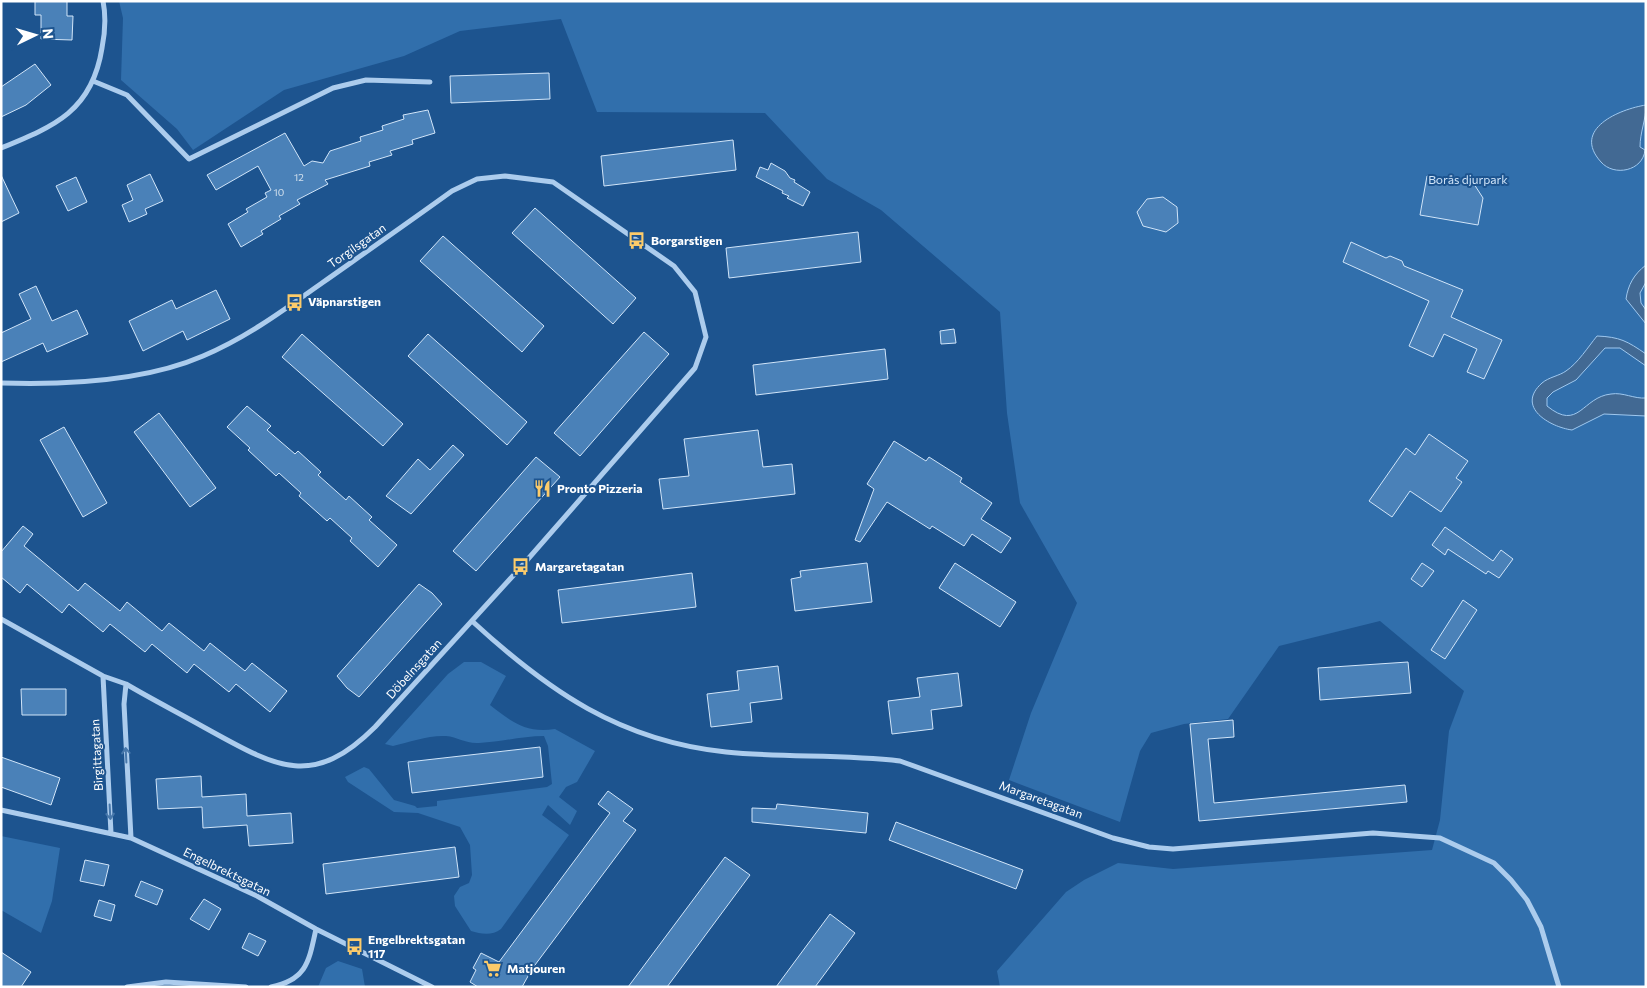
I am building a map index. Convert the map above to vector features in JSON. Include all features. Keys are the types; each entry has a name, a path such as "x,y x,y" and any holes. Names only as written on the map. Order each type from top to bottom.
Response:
{"street":[{"path":"1,148 59,121 82,101 93,81 100,60 104,35 103,1"},
{"path":"93,81 127,95 189,159 333,88 366,80 430,82"},
{"name":"Torgilsgatan","path":"1,383 54,385 131,375 163,368 202,356 263,324 452,191 477,179 505,176 553,182 674,266 695,292"},
{"name":"Döbelnsgatan","path":"1,619 103,676 126,684 253,754 276,764 295,766 321,764 339,757 355,747 472,621 695,368 706,337 695,292"},
{"name":"Margaretagatan","path":"472,621 527,668 577,704 606,720 637,732 680,744 725,752 863,757 900,761 1113,838 1150,847 1174,849 1372,833 1440,838 1494,863 1527,900 1540,927 1559,987"},
{"name":"Birgittagatan","path":"103,676 111,833"},
{"path":"126,684 124,704 131,838"},
{"name":"Engelbrektsgatan","path":"1,810 72,827 131,838 257,896 316,929 432,987"},
{"path":"271,987 288,984 301,972 310,956 316,929"},
{"path":"127,987 166,982 246,987"}],"green space":[{"name":"Borås djurpark","path":"119,1 1646,1 1646,987 1000,987 997,971 1066,892 1084,880 1118,863 1173,869 1432,850 1440,820 1449,731 1464,691 1380,621 1279,646 1228,719 1184,724 1151,733 1140,751 1120,822 1009,780 1031,713 1077,603 1020,503 1007,413 1000,312 881,210 827,179 765,113 597,112 561,19 460,31 404,56 284,90 193,150 177,129 121,80 123,18"},
{"path":"464,662 481,662 506,676 490,705 513,722 528,728 555,729 595,751 577,782 566,787 559,797 577,811 570,825 548,805 542,815 569,835 501,929 490,934 471,931 455,906 454,896 460,887 469,883 472,875 470,845 460,827 418,813 394,812 348,782 345,777 364,767 369,769 394,800 417,808 437,806 437,801 547,787 552,784 548,746 544,736 474,743 439,736 393,746 385,744 448,674"},
{"path":"1,836 60,848 52,901 41,933 1,910"},
{"path":"338,961 362,969 365,987 318,987 326,968"}],"shaded area":[{"path":"1646,105 1640,142 1640,147 1645,150 1643,157 1639,163 1627,170 1607,167 1593,150 1592,140 1595,131 1612,116"},
{"path":"1646,265 1646,282 1640,293 1641,303 1646,310 1646,324 1626,299 1632,280"},
{"path":"1597,336 1612,337 1634,346 1646,354 1646,366 1620,348 1605,348 1576,380 1553,392 1547,398 1547,406 1566,416 1580,411 1601,396 1620,394 1646,398 1646,416 1604,414 1572,430 1554,425 1534,408 1532,400 1535,392 1542,383 1570,368"}],"building":[{"path":"35,1 67,1 67,16 73,16 72,40 41,39 41,15 35,15"},
{"path":"35,64 51,85 26,105 1,117 1,87"},
{"path":"549,73 550,99 451,103 450,76"},
{"path":"428,110 435,133 412,140 413,144 390,151 392,155 369,162 370,166 325,180 328,184 297,200 300,204 279,216 281,219 261,231 263,234 241,247 228,224 248,212 246,209 267,197 265,193 271,190 258,166 216,190 207,175 285,133 304,166 312,161 323,163 330,151 361,141 360,137 383,130 382,126 404,119 403,115"},
{"path":"733,140 736,170 604,186 601,156"},
{"path":"771,163 785,171 790,178 795,180 794,182 810,192 803,206 787,198 789,196 782,193 783,191 756,177 760,167 768,170"},
{"path":"150,174 163,201 145,209 147,214 129,222 122,205 133,200 127,185"},
{"path":"1,175 19,213 1,222"},
{"path":"1427,176 1474,184 1483,198 1478,225 1420,215"},
{"path":"76,177 87,202 68,211 56,186"},
{"path":"1163,197 1177,207 1178,223 1166,232 1143,226 1137,212 1147,199"},
{"path":"535,208 636,298 613,324 512,233"},
{"path":"858,232 861,262 729,278 726,248"},
{"path":"443,236 544,326 522,352 420,261"},
{"path":"1351,242 1386,258 1390,256 1402,261 1404,266 1463,290 1451,317 1502,340 1484,379 1467,372 1477,349 1444,334 1433,357 1409,346 1429,301 1343,262"},
{"path":"36,286 52,321 77,310 88,334 47,352 43,343 1,362 1,333 31,319 19,294"},
{"path":"216,290 230,319 187,340 183,331 143,351 129,321 172,300 176,309"},
{"path":"954,329 956,343 941,344 940,331"},
{"path":"644,332 669,354 580,456 554,433"},
{"path":"302,334 403,424 383,446 282,357"},
{"path":"428,334 527,422 507,445 408,356"},
{"path":"885,349 888,379 756,395 753,365"},
{"path":"247,406 271,426 267,430 295,454 298,451 321,472 318,475 346,500 349,496 372,517 369,520 397,545 378,567 350,541 352,538 330,518 327,521 299,496 301,493 279,473 276,476 227,427"},
{"path":"159,413 216,488 190,507 134,432"},
{"path":"64,427 107,503 83,517 40,440"},
{"path":"758,430 763,467 792,464 795,494 663,509 659,479 689,476 684,439"},
{"path":"1429,434 1468,461 1456,478 1462,482 1441,512 1410,491 1392,517 1369,501 1406,448 1415,455"},
{"path":"894,441 926,461 929,457 962,478 960,482 992,503 981,519 1011,538 1001,553 972,534 964,546 932,526 930,529 887,502 860,542 855,540 874,489 867,484"},
{"path":"453,445 464,455 411,514 386,496 418,459 430,470"},
{"path":"536,457 560,477 476,571 453,551"},
{"path":"23,526 33,534 24,546 78,591 85,583 120,611 127,602 162,631 169,623 204,651 210,643 245,671 252,663 287,691 270,712 236,684 229,692 194,664 187,673 152,644 145,652 110,624 103,632 69,604 62,613 27,584 20,593 1,577 1,552"},
{"path":"1445,527 1493,561 1501,550 1513,559 1499,578 1488,571 1486,574 1448,549 1445,555 1432,545"},
{"path":"867,563 872,602 795,611 791,579 801,577 800,571"},
{"path":"955,563 1016,602 1000,627 939,588"},
{"path":"1422,563 1434,571 1422,587 1411,579"},
{"path":"692,573 696,607 562,623 558,590"},
{"path":"419,584 432,593 442,604 359,697 347,688 337,676"},
{"path":"1463,600 1477,610 1445,659 1431,650"},
{"path":"1408,662 1411,693 1320,700 1318,668"},
{"path":"778,666 782,699 750,703 752,722 711,727 707,694 739,690 737,671"},
{"path":"958,673 962,706 931,710 933,729 892,734 888,701 920,697 917,678"},
{"path":"21,689 66,689 66,715 22,715"},
{"path":"1233,720 1234,737 1208,739 1214,803 1405,785 1407,802 1199,821 1190,724"},
{"path":"540,747 543,777 412,793 408,762"},
{"path":"1,757 60,778 51,805 1,787"},
{"path":"201,776 202,797 246,794 247,816 291,813 293,843 249,846 247,825 203,828 202,807 158,809 156,779"},
{"path":"608,791 633,809 623,821 636,830 532,969 522,987 478,987 470,982 476,970 473,968 481,953 499,962 610,813 598,804"},
{"path":"777,804 868,813 866,833 752,822 752,808 776,809"},
{"path":"896,822 1023,870 1016,889 889,840"},
{"path":"455,847 459,877 326,894 323,864"},
{"path":"725,857 750,875 667,987 628,987"},
{"path":"85,860 109,865 104,886 80,881"},
{"path":"141,881 163,890 157,905 135,896"},
{"path":"204,899 221,909 209,930 190,919"},
{"path":"99,900 115,905 111,921 94,916"},
{"path":"830,914 855,933 815,987 776,987"},
{"path":"249,933 266,941 258,956 242,948"},
{"path":"1,952 31,972 21,987 1,987"}],"place":[{"name":"Borgarstigen","path":"637,241"},
{"name":"Väpnarstigen","path":"294,302"},
{"name":"Pronto Pizzeria","path":"543,489"},
{"name":"Margaretagatan","path":"521,567"},
{"name":"Engelbrektsgatan 117","path":"354,947"},
{"name":"Matjouren","path":"493,969"}]}
